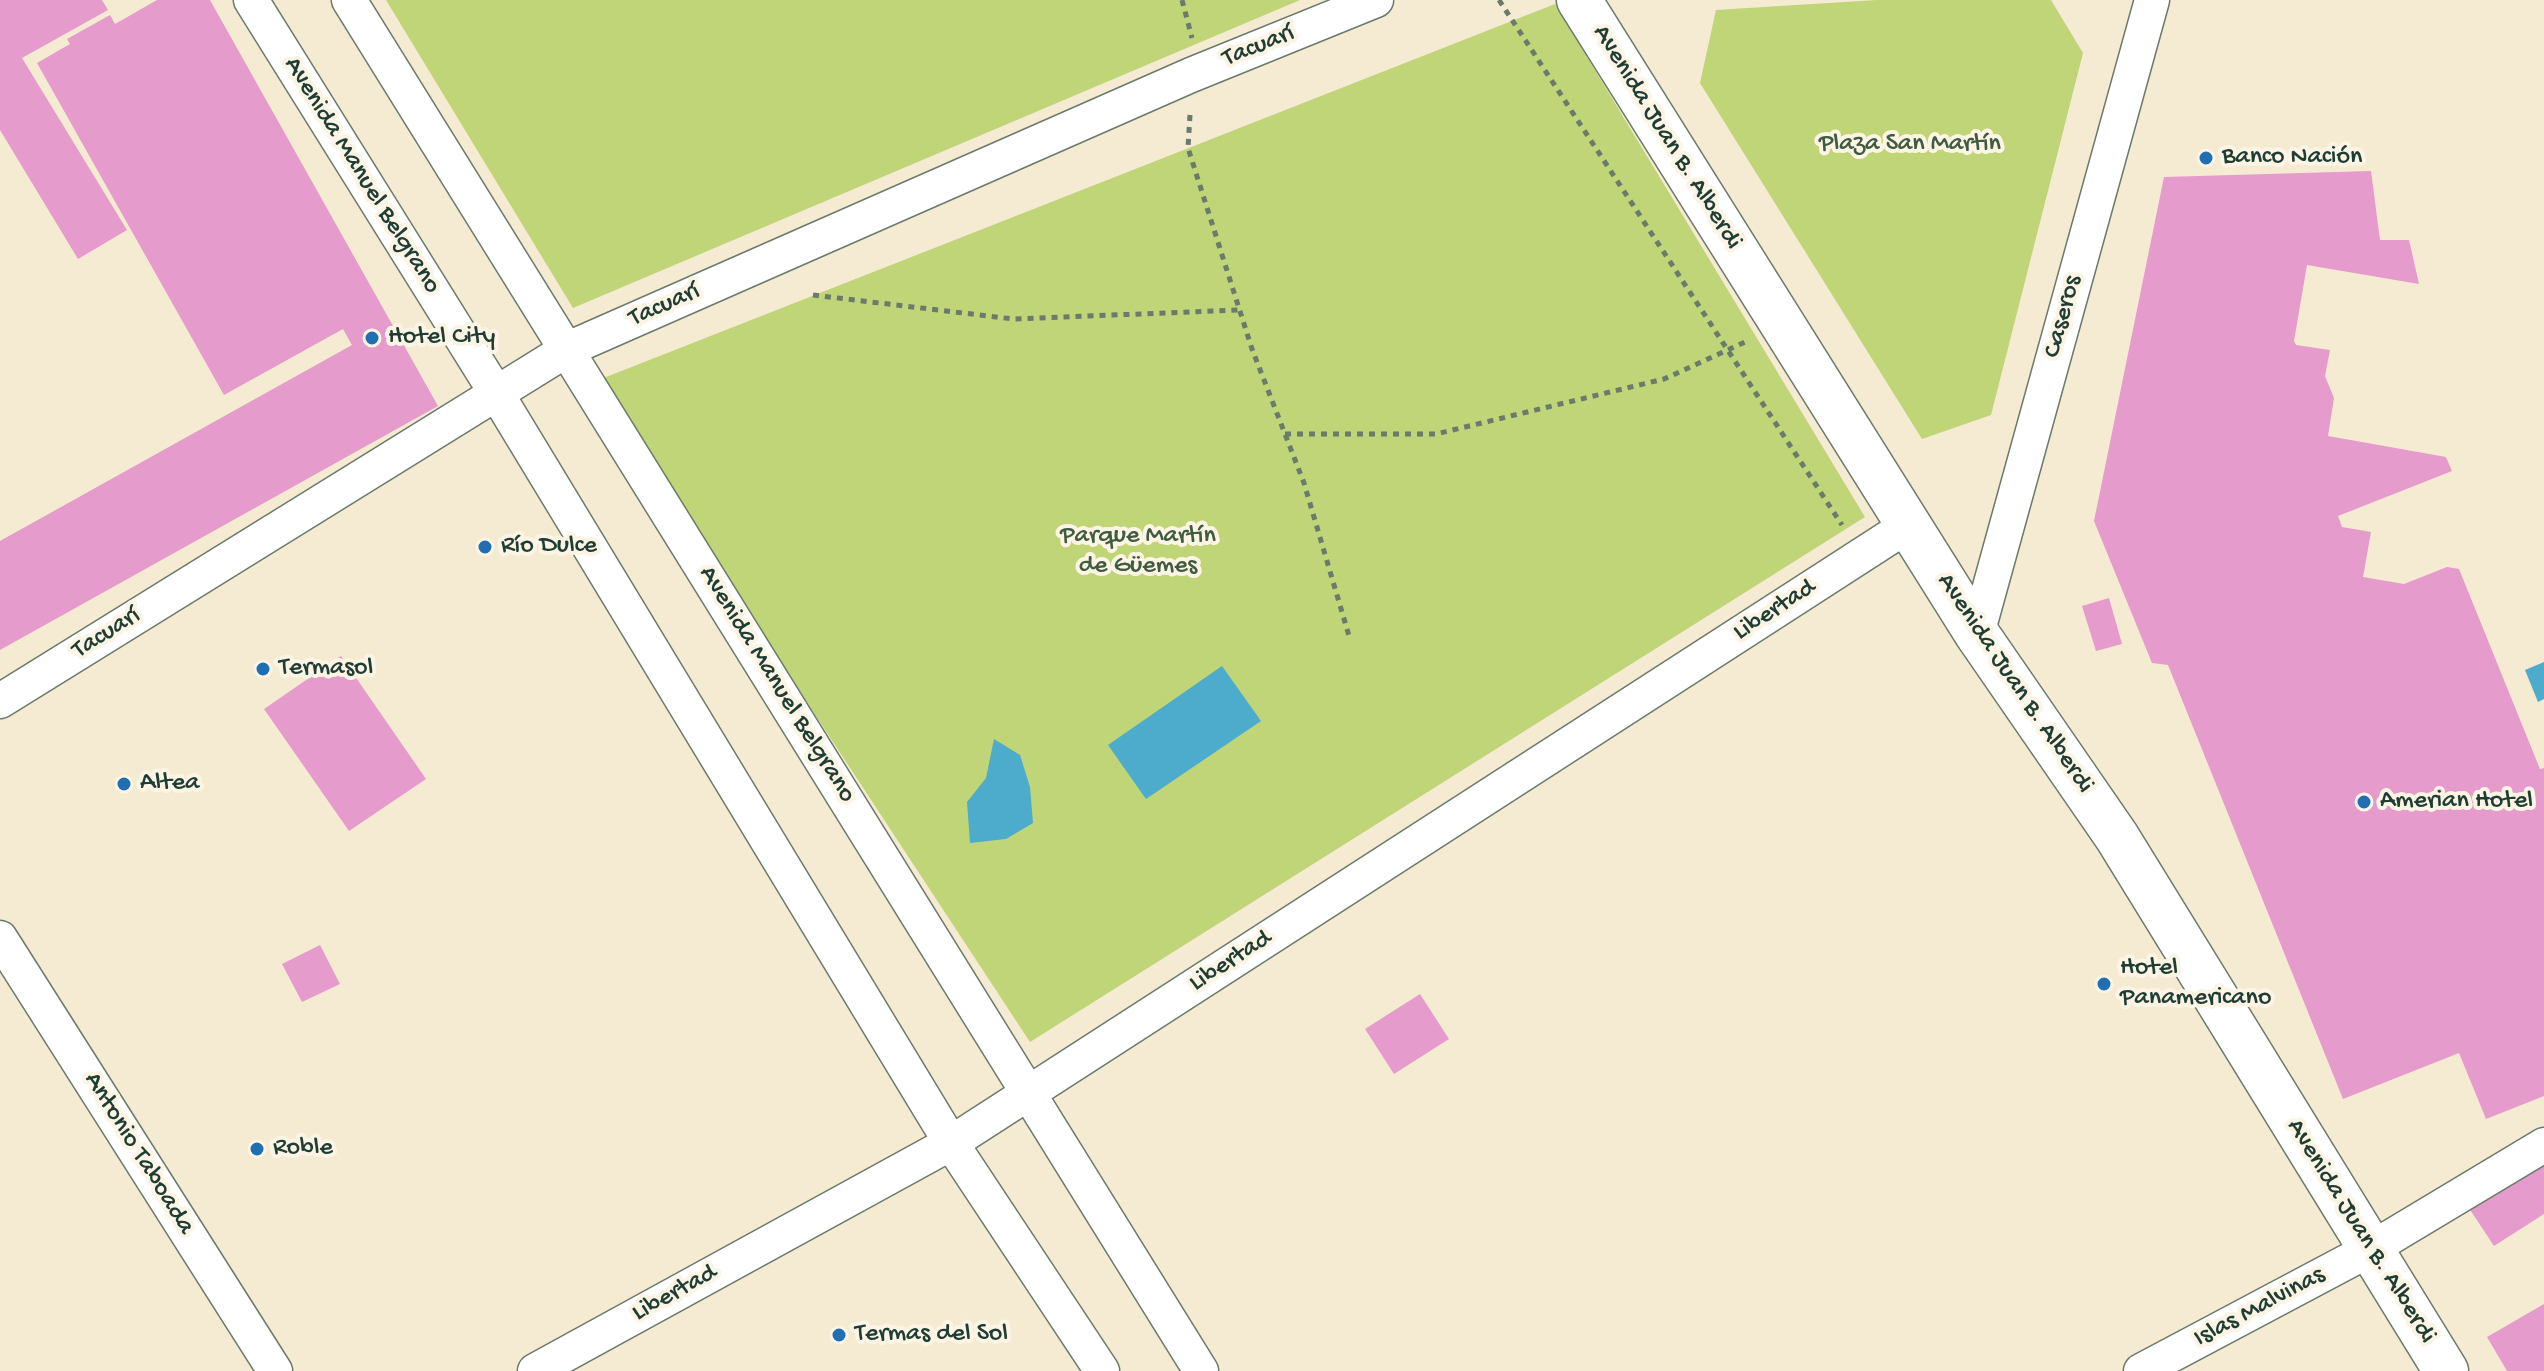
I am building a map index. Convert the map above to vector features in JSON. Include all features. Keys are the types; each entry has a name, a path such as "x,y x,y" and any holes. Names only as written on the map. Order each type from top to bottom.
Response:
{"highway":[{"name":"Avenida Juan B. Alberdi","path":"1579,0 1977,634 2117,837 2446,1371"}],"street":[{"name":"Avenida Manuel Belgrano","path":"251,0 495,391 951,1143 1102,1371"},
{"name":"Avenida Manuel Belgrano","path":"349,0 1201,1371"},
{"name":"Tacuarí","path":"0,701 495,391 568,349 1191,75 1376,0"},
{"name":"Caseros","path":"1977,634 2152,0"},
{"name":"Libertad","path":"535,1371 951,1143 1910,524"},
{"name":"Antonio Taboada","path":"0,938 275,1371"},
{"name":"Islas Malvinas","path":"2141,1371 2369,1250 2544,1145"}],"path":[{"path":"1182,0 1194,45 1188,148 1240,310 1304,483 1349,636"},
{"path":"1499,0 1725,351 1845,530"},
{"path":"813,295 1013,319 1240,310"},
{"path":"1285,434 1436,434 1664,379 1756,337"}],"green space":[{"path":"386,0 1300,0 573,308"},
{"name":"Plaza San Martín","path":"1877,0 2051,0 2083,53 1991,415 1922,439 1700,83 1716,10"},
{"name":"Parque Martín de Güemes","path":"1555,4 1865,517 1030,1042 596,381"}],"water":[{"path":"2544,662 2544,699 2538,702 2525,670"},
{"path":"1222,666 1261,721 1146,799 1108,745"},
{"path":"994,739 1020,755 1030,787 1033,823 1006,839 970,843 967,802 986,778"}],"building":[{"path":"0,0 102,0 108,10 22,58 127,230 78,259 0,130"},
{"path":"157,0 210,0 438,406 0,650 0,541 352,345 343,329 224,395 37,63 70,44 67,39 110,15 115,24"},
{"path":"2371,171 2380,240 2409,240 2419,284 2307,265 2294,341 2296,345 2330,350 2325,376 2334,398 2328,436 2446,457 2452,471 2338,516 2342,527 2371,532 2363,577 2404,584 2447,567 2459,569 2540,769 2544,768 2544,1096 2486,1119 2459,1053 2343,1099 2168,665 2152,663 2094,521 2164,177"},
{"path":"2109,598 2122,644 2096,651 2082,606"},
{"path":"341,656 426,779 349,831 264,709"},
{"path":"320,945 340,984 302,1002 282,964"},
{"path":"1420,994 1449,1039 1394,1074 1365,1029"},
{"path":"2544,1156 2544,1214 2494,1246 2467,1205"},
{"path":"2544,1304 2544,1371 2507,1371 2487,1337"}],"place":[{"name":"Banco Nación","path":"2206,158"},
{"name":"Hotel City","path":"372,338"},
{"name":"Río Dulce","path":"485,547"},
{"name":"Termasol","path":"263,669"},
{"name":"Altea","path":"124,784"},
{"name":"Amerian Hotel","path":"2364,802"},
{"name":"Hotel Panamericano","path":"2104,984"},
{"name":"Roble","path":"257,1149"},
{"name":"Termas del Sol","path":"839,1335"}]}
